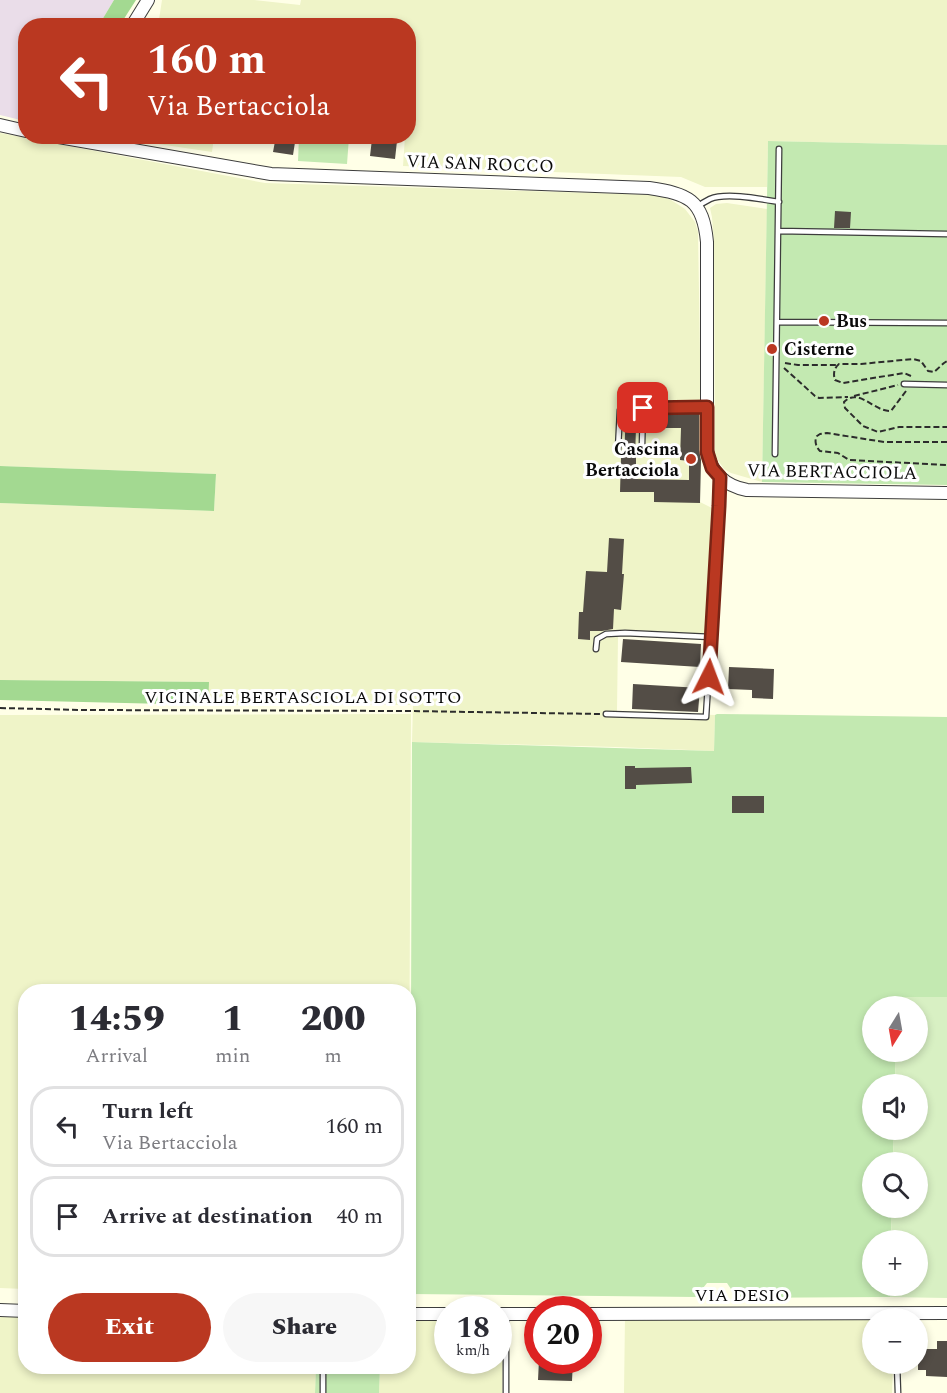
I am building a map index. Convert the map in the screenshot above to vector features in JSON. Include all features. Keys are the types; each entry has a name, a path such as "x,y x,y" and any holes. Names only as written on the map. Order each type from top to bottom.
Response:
{"street":[{"path":"137,18 148,0"},
{"path":"0,125 18,128"},
{"name":"VIA SAN ROCCO","path":"101,144 271,174 649,188 683,195 697,207"},
{"path":"697,207 703,217 707,242 707,452 712,468 720,477"},
{"name":"VIA BERTACCIOLA","path":"720,477 733,486 745,489 947,493"},
{"path":"0,1310 18,1311"},
{"name":"VIA DESIO","path":"928,1314 947,1313"},
{"path":"416,1314 434,1314"},
{"name":"VIA DESIO","path":"602,1314 862,1316"}],"lane":[{"path":"775,453 779,149"},
{"path":"697,207 711,198 720,197 746,197 779,202"},
{"path":"778,231 947,234"},
{"path":"777,322 947,323"},
{"path":"904,384 947,385"},
{"path":"618,449 621,408 707,403"},
{"path":"642,446 643,408"},
{"path":"606,714 706,717 720,477"},
{"path":"596,649 597,639 606,634 711,638"},
{"path":"323,1374 323,1393"},
{"path":"505,1374 506,1393"},
{"path":"897,1374 897,1393"}],"path":[{"path":"776,362 798,365 837,365 918,360 930,372 934,372 947,361"},
{"path":"776,362 819,398 849,397 904,384"},
{"path":"837,365 834,373 837,381 847,382 904,373 910,375 912,379 911,384 891,411 882,410 854,396 844,402 847,412 863,426 878,432 898,427 947,427"},
{"path":"947,442 884,442 827,433 820,434 816,440 820,451 838,453 849,460 947,465"},
{"name":"VICINALE BERTASCIOLA DI SOTTO","path":"0,708 606,714"}],"shaded area":[{"path":"0,0 114,0 103,18 18,18 18,119 0,115"}],"green space":[{"path":"114,0 136,0 124,18 103,18"},
{"path":"162,0 254,0 300,5 301,0 947,0 947,145 768,141 767,187 705,187 681,177 403,166 405,144 416,144 416,18 159,18"},
{"path":"0,133 18,136 18,144 58,144 265,183 660,195 685,209 695,222 698,232 700,502 712,508 706,640 618,636 617,711 715,715 714,751 412,742 413,705 208,705 208,682 0,680 0,503 214,511 216,474 0,466"},
{"path":"768,141 947,145 947,485 762,482"},
{"path":"158,144 213,144 212,152"},
{"path":"299,144 348,144 347,164 298,161"},
{"path":"727,203 767,209 762,482 731,473 724,469 715,456 714,243 710,208 716,204"},
{"path":"0,466 216,474 214,511 0,503"},
{"path":"0,680 209,682 208,705 0,700"},
{"path":"411,714 410,984 18,984 18,1289 0,1288 0,715"},
{"path":"717,714 947,717 947,997 862,996 862,1062 896,1062 895,1074 862,1074 862,1140 894,1140 893,1152 862,1152 862,1218 892,1218 891,1230 862,1230 862,1296 890,1297 737,1298 727,1283 707,1283 696,1297 416,1294 416,984 411,984 412,742 714,751 715,715"},
{"path":"928,997 947,997 947,1298 890,1297 928,1296 928,1230 891,1230 892,1218 928,1218 928,1152 893,1152 894,1140 928,1140 928,1074 895,1074 896,1062 928,1062"},
{"path":"0,1313 18,1314 18,1374 316,1374 315,1393 0,1393"},
{"path":"625,1316 862,1318 862,1374 893,1374 892,1393 624,1393"},
{"path":"416,1318 434,1318 434,1374 502,1374 502,1393 379,1393 380,1374 416,1374"},
{"path":"316,1374 380,1374 379,1393 315,1393"}],"building":[{"path":"274,144 295,144 293,155 273,152"},
{"path":"371,144 397,144 395,159 370,156"},
{"path":"835,211 851,212 850,228 834,228"},
{"path":"660,395 659,403 627,403 627,396"},
{"name":"Cascina Bertacciola","path":"626,412 638,412 636,479 689,480 689,461 680,460 681,428 647,428 647,412 699,412 700,503 654,502 654,492 620,492"},
{"path":"609,538 624,539 621,610 614,609 613,629 590,631 590,640 578,639 579,612 583,612 586,571 607,572"},
{"path":"623,639 701,644 700,667 621,662"},
{"path":"729,667 774,669 773,699 752,698 752,690 728,689"},
{"path":"633,684 700,688 698,712 632,709"},
{"path":"625,766 635,766 635,768 691,767 692,783 636,785 636,789 625,789"},
{"path":"732,796 764,796 764,813 732,813"},
{"path":"937,1341 947,1341 947,1377 926,1376 928,1374 928,1349 937,1349"},
{"path":"538,1374 572,1374 572,1381 538,1380"}],"place":[{"name":"Bus","path":"824,321"},
{"name":"Cisterne","path":"772,349"},
{"name":"Cascina Bertacciola","path":"691,459"}],"route":[{"path":"643,408 707,407 707,452 712,468 720,477 709,677"}]}
